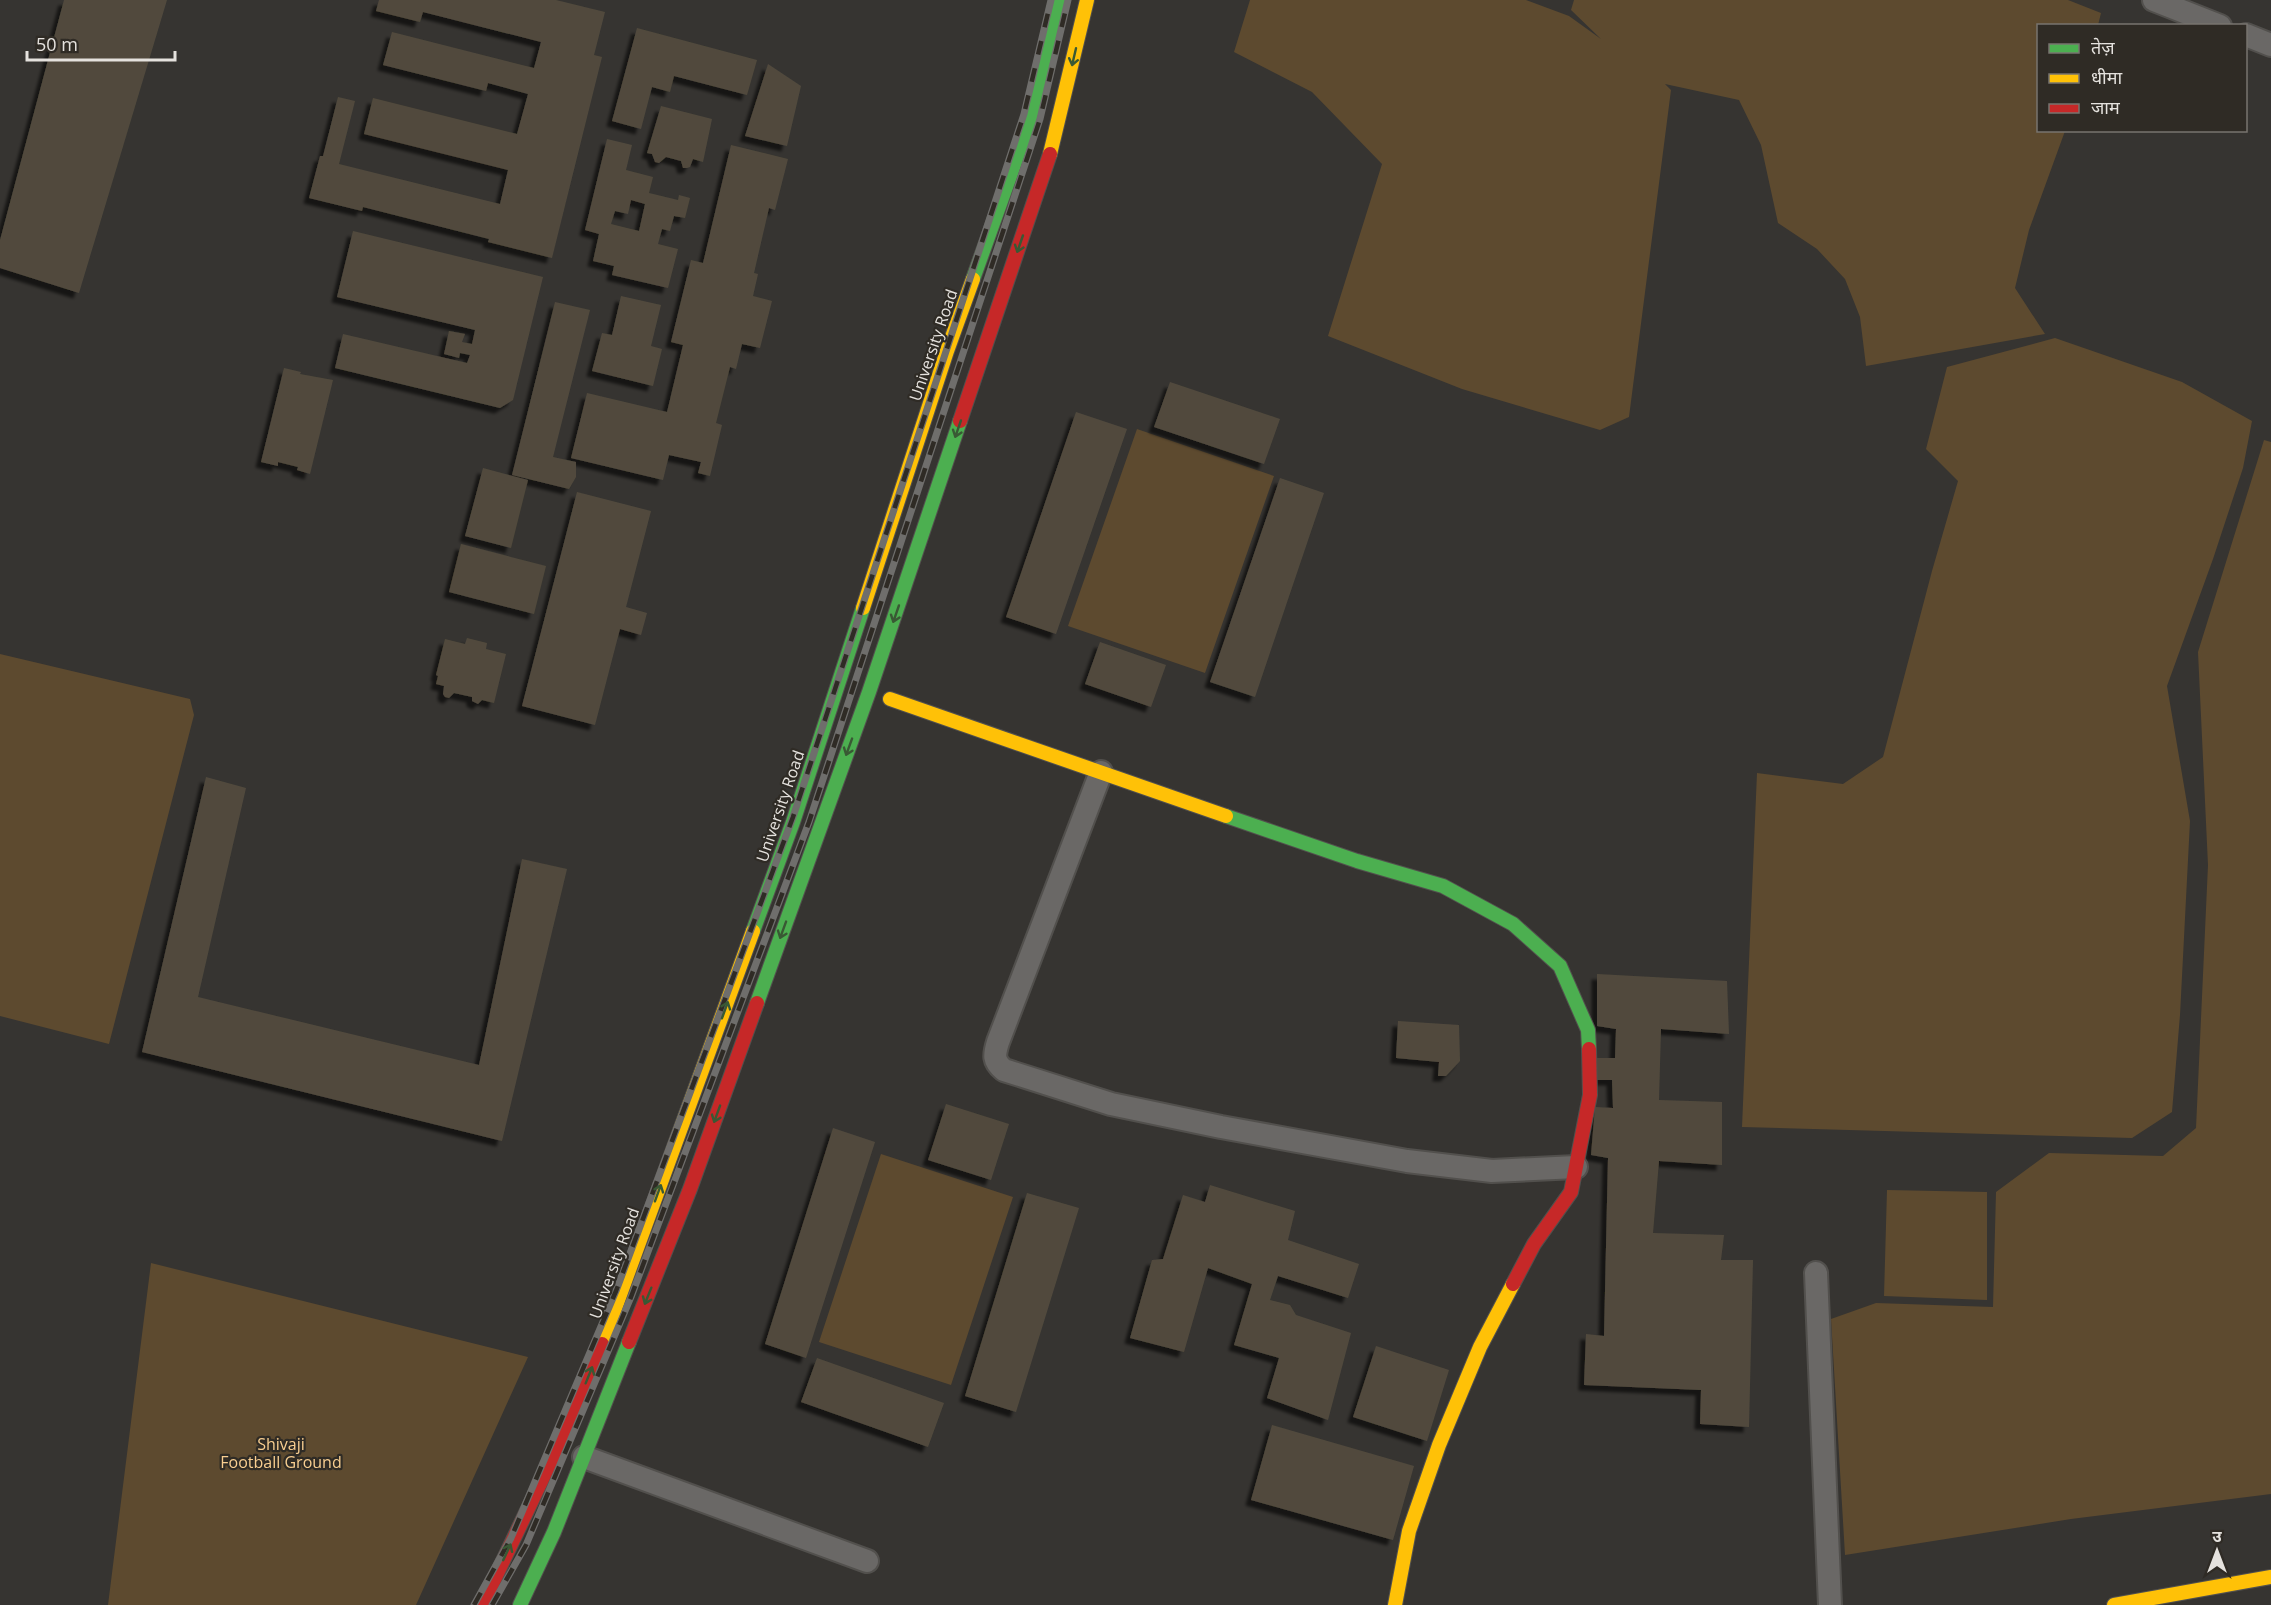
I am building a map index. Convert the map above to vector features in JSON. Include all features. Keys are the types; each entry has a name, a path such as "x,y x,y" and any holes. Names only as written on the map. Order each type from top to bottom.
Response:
{"main road":[{"name":"University Road","path":"482,1605 578,1404 794,822 947,351 1028,126 1060,0"},
{"path":"520,1605 554,1532 690,1189 872,685 1055,140 1087,0"},
{"path":"890,699 1357,861 1443,886 1513,924 1560,966 1588,1030 1590,1095 1571,1192 1534,1244 1480,1347 1439,1445 1409,1530 1395,1605"},
{"path":"602,1343 625,1353"},
{"path":"2114,1605 2271,1577"}],"street":[{"path":"2154,0 2215,24"},
{"path":"2247,35 2271,45"},
{"path":"1101,772 994,1054 996,1063 1004,1070 1111,1104 1407,1161 1492,1171 1576,1167"},
{"path":"1816,1273 1830,1605"},
{"path":"584,1457 867,1561"}],"green space":[{"path":"1250,0 1526,0 1569,16 1601,39 1571,10 1574,0 2068,0 2101,13 2098,24 2037,24 2037,132 2065,132 2029,230 2015,288 2045,334 1866,366 1860,317 1845,279 1817,249 1778,223 1761,145 1739,100 1665,84 1671,90 1629,417 1600,430 1462,389 1328,336 1382,164 1312,92 1234,52"},
{"path":"2055,338 2182,382 2252,421 2243,468 2167,686 2190,821 2180,1015 2172,1112 2132,1138 1742,1127 1757,773 1843,784 1883,757 1958,481 1926,449 1947,367"},
{"path":"1137,429 1274,476 1205,673 1068,626"},
{"path":"2264,440 2271,442 2271,1494 2071,1519 1845,1555 1831,1319 1876,1303 1993,1307 1996,1192 2049,1153 2163,1156 2196,1128 2208,865 2198,652"},
{"path":"0,654 190,699 194,715 109,1044 0,1016"},
{"path":"881,1154 1013,1197 951,1385 819,1342"},
{"path":"1887,1190 1987,1192 1987,1300 1884,1296"},
{"name":"Shivaji Football Ground","path":"151,1263 528,1357 416,1605 108,1605"}],"building":[{"path":"64,0 167,0 79,293 0,268 0,240"},
{"path":"379,0 556,0 605,12 594,55 602,57 552,258 488,242 489,239 363,207 362,211 309,198 320,156 323,156 338,97 355,101 339,164 500,204 508,170 364,134 373,98 517,134 528,94 488,83 486,91 383,65 392,32 534,68 541,42 423,12 420,22 376,11"},
{"path":"637,28 757,60 747,95 674,76 670,92 652,87 641,129 612,121"},
{"path":"768,64 801,86 787,146 745,136"},
{"path":"661,106 712,119 703,162 693,159 690,167 683,168 681,161 666,157 659,163 655,162 652,154 647,153"},
{"path":"607,139 632,145 626,170 653,177 649,193 678,200 679,195 690,198 685,218 674,216 670,231 662,229 658,244 678,249 668,288 612,275 614,266 593,261 599,234 585,230","holes":["631,200 645,204 639,231 611,224 615,211 628,214"]},
{"path":"731,145 788,159 775,210 769,208 754,273 758,274 753,296 772,301 760,348 742,344 736,369 730,367 716,423 722,425 710,476 698,473 701,462 669,455 663,480 571,458 587,393 667,412 683,345 671,342 691,260 703,263"},
{"path":"353,231 543,277 513,400 500,408 335,368 343,334 467,363 470,355 460,353 459,358 444,354 449,331 465,334 462,342 472,344 475,330 337,297"},
{"path":"621,296 661,305 651,346 662,349 653,386 592,371 602,333 612,335"},
{"path":"555,302 590,310 553,457 576,462 576,477 569,489 512,475"},
{"path":"284,368 301,372 300,374 333,380 310,474 297,470 298,467 278,462 278,466 261,462"},
{"path":"1170,382 1280,419 1264,464 1154,427"},
{"path":"1076,412 1127,429 1056,634 1006,617"},
{"path":"483,468 528,480 511,548 465,536"},
{"path":"1280,478 1324,493 1255,697 1210,682"},
{"path":"577,492 651,511 626,607 647,613 641,635 620,629 595,725 522,706"},
{"path":"461,544 546,566 534,614 449,592"},
{"path":"467,638 487,643 486,649 506,654 494,703 482,700 478,704 472,701 472,697 454,693 449,698 445,697 444,686 436,684 445,639 465,644"},
{"path":"1100,642 1166,665 1151,707 1085,684"},
{"path":"206,777 246,788 198,997 479,1065 522,859 567,869 502,1141 142,1052"},
{"path":"1597,974 1727,981 1729,1034 1661,1029 1659,1100 1722,1102 1722,1165 1659,1161 1653,1233 1724,1235 1721,1260 1753,1260 1749,1427 1700,1424 1701,1390 1584,1385 1586,1334 1604,1336 1608,1158 1591,1155 1595,1107 1613,1108 1612,1080 1596,1080 1596,1058 1615,1058 1616,1029 1597,1026"},
{"path":"1398,1021 1459,1025 1460,1061 1446,1076 1438,1076 1439,1062 1396,1058"},
{"path":"946,1104 1009,1124 991,1180 928,1160"},
{"path":"833,1128 875,1142 806,1358 765,1344"},
{"path":"1210,1185 1295,1211 1288,1240 1359,1264 1348,1298 1278,1276 1270,1300 1290,1305 1296,1315 1351,1333 1328,1420 1267,1398 1279,1358 1234,1345 1252,1284 1208,1268 1184,1352 1130,1338 1152,1260 1163,1259 1183,1195 1205,1202"},
{"path":"1027,1193 1079,1208 1016,1412 965,1396"},
{"path":"1376,1346 1449,1370 1427,1441 1353,1417"},
{"path":"817,1358 944,1403 928,1447 801,1402"},
{"path":"1272,1425 1414,1466 1393,1540 1251,1500"}],"railway":[{"path":"474,1605 511,1538 616,1291 793,817 1024,114 1051,0"},
{"path":"492,1605 526,1545 631,1297 809,822 1040,119 1068,0"}],"traffic: fast":[{"path":"973,279 1028,126 1060,0"},
{"path":"757,1003 869,692 960,421"},
{"path":"753,931 793,822 863,608"},
{"path":"1226,816 1357,861 1443,886 1513,924 1560,966 1588,1030 1589,1049"},
{"path":"520,1605 554,1532 629,1342"}],"traffic: slow":[{"path":"1050,154 1087,0"},
{"path":"863,608 947,351 973,279"},
{"path":"890,699 1226,816"},
{"path":"602,1344 753,931"},
{"path":"1395,1605 1409,1531 1439,1445 1480,1347 1513,1284"},
{"path":"2114,1605 2271,1577"}],"traffic: jam":[{"path":"960,421 1050,154"},
{"path":"629,1342 690,1189 757,1003"},
{"path":"1513,1284 1534,1244 1571,1192 1590,1095 1589,1049"},
{"path":"482,1605 578,1404 602,1344"}]}
